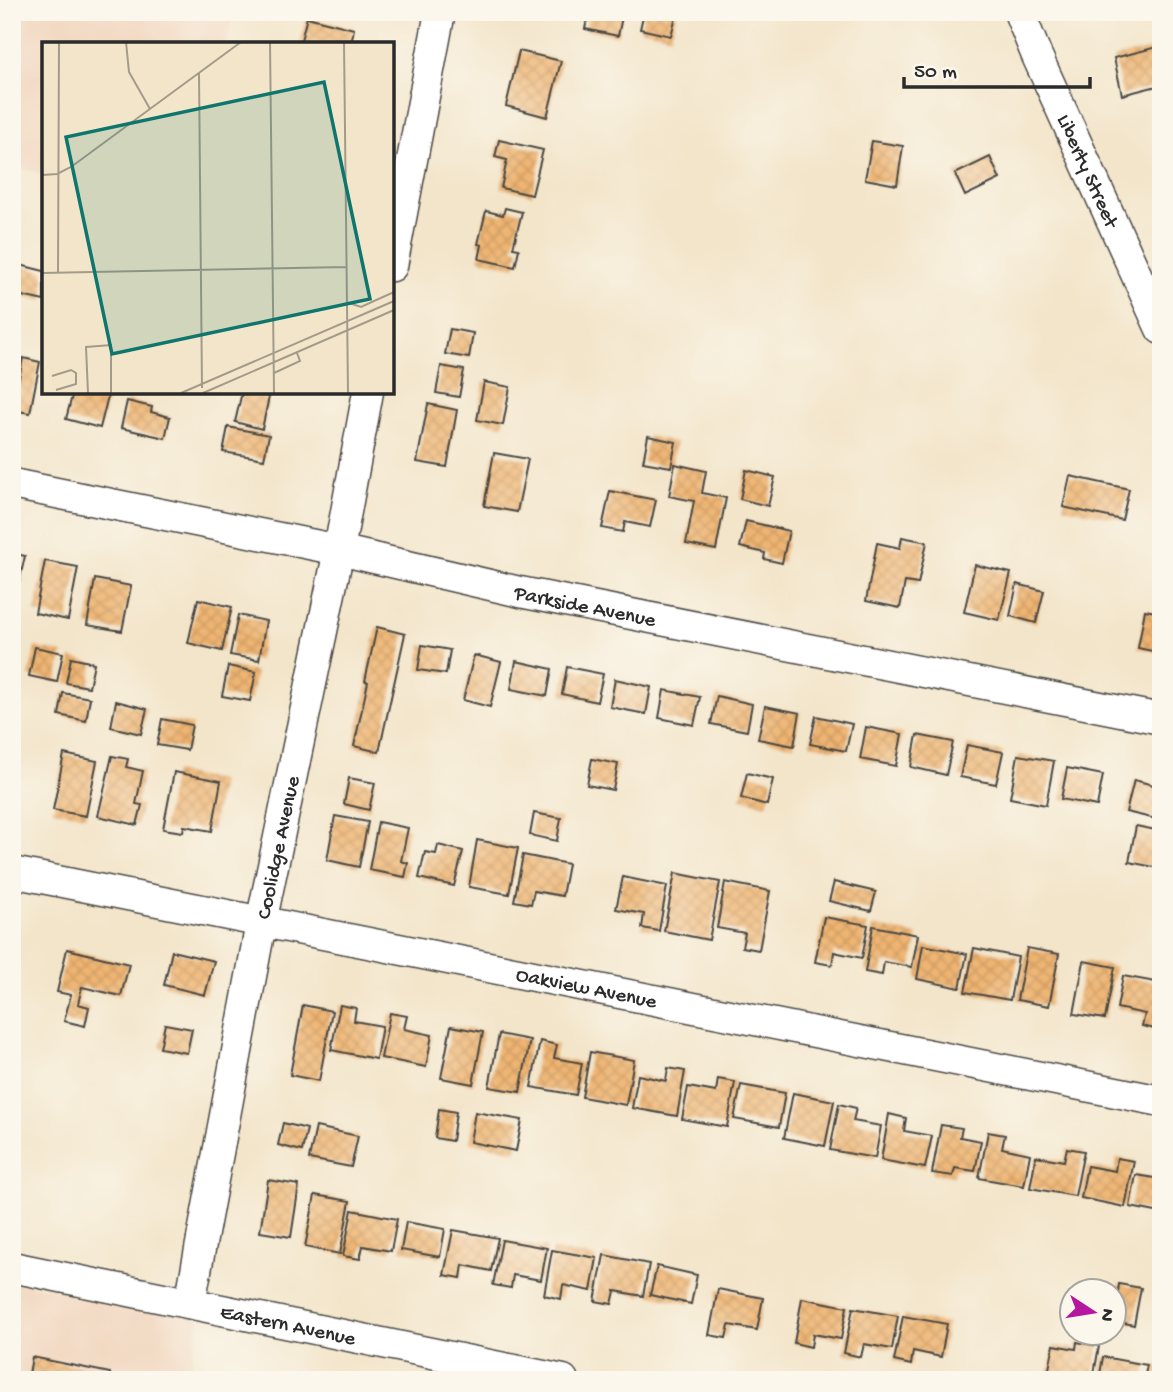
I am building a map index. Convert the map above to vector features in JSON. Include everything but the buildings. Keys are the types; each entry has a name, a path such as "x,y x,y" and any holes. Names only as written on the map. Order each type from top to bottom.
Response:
{"street":[{"path":"394,255 440,12"},
{"name":"Liberty Street","path":"1019,12 1161,329"},
{"name":"Coolidge Avenue","path":"190,1303 261,923 339,550 368,394"},
{"name":"Parkside Avenue","path":"12,484 339,550 520,592 1161,719"},
{"name":"Oakview Avenue","path":"12,872 1161,1101"},
{"name":"Eastern Avenue","path":"12,1267 563,1380"}],"shaded area":[{"path":"12,12 233,12 227,42 42,42 42,174 12,167"},
{"path":"12,1281 200,1317 188,1380 12,1380"}]}
